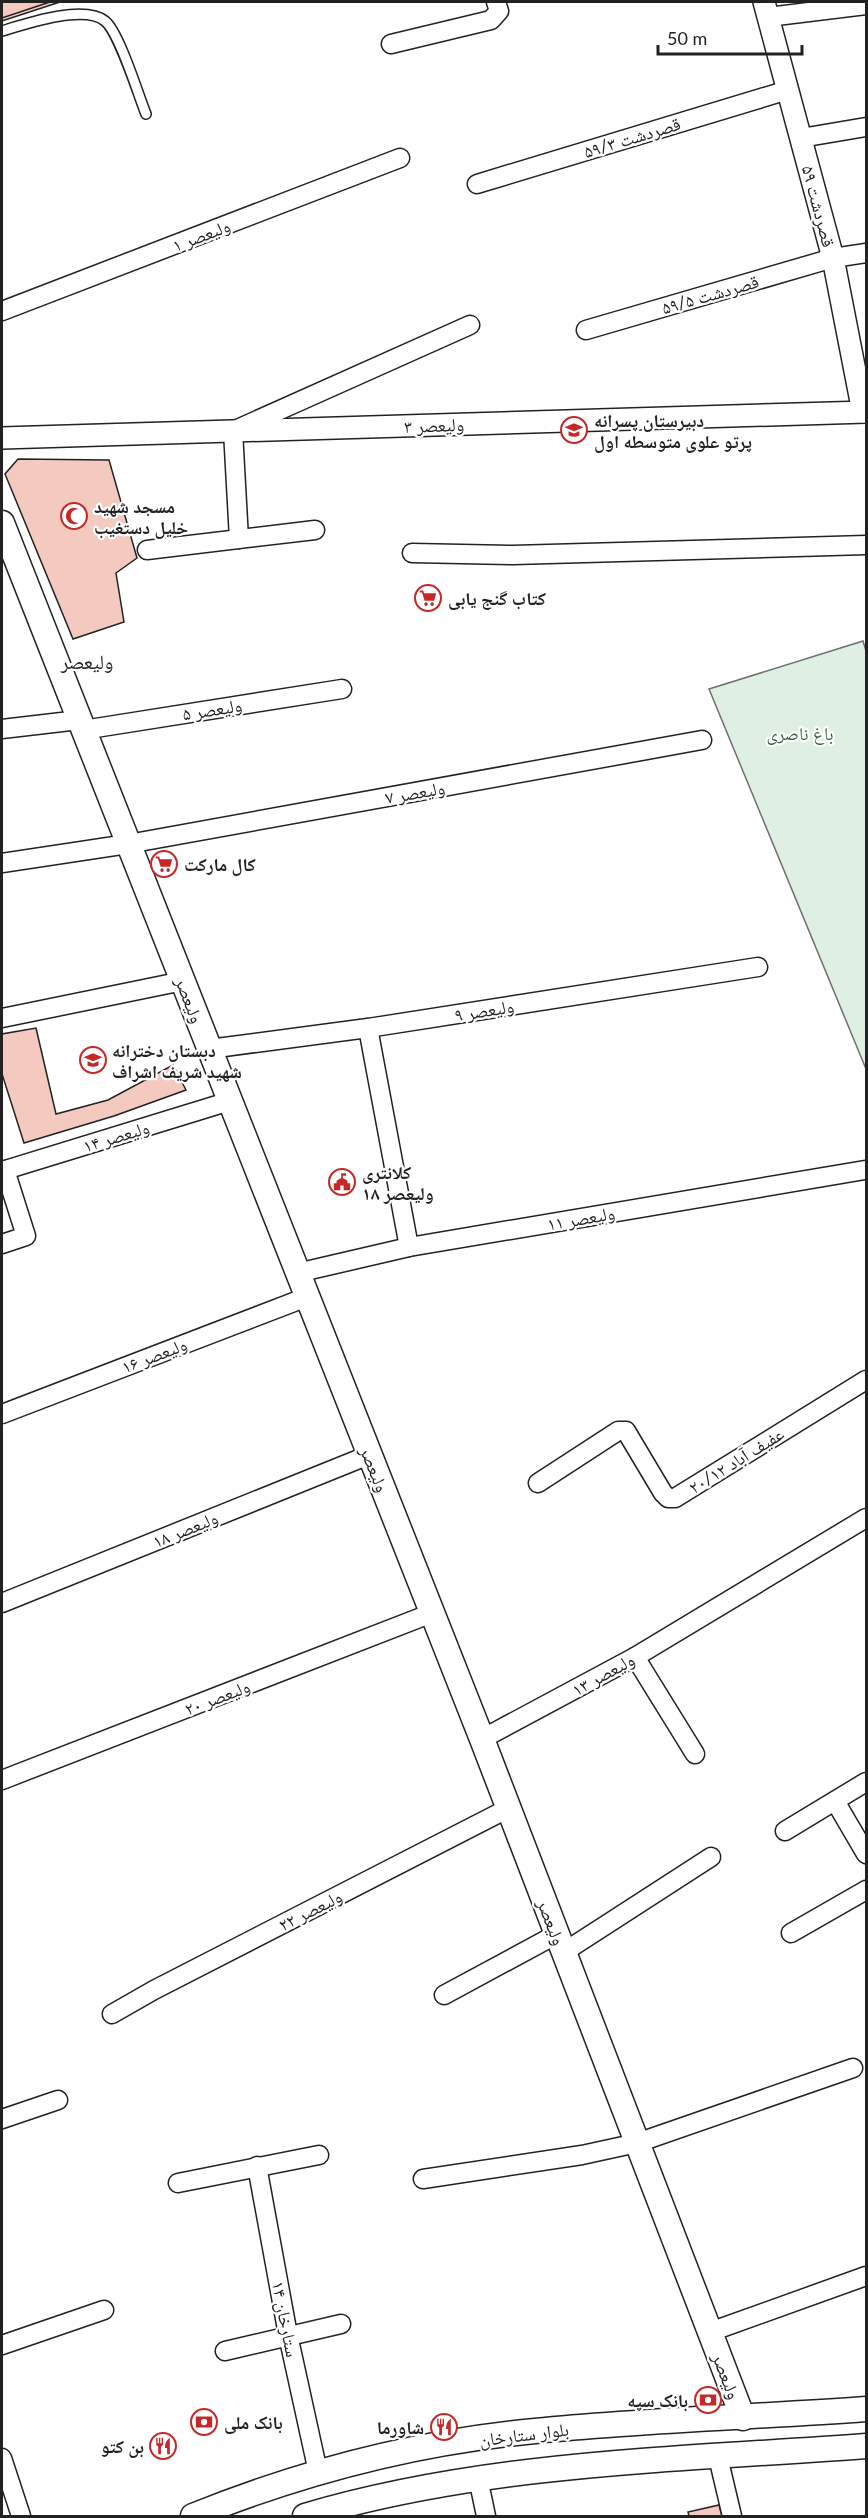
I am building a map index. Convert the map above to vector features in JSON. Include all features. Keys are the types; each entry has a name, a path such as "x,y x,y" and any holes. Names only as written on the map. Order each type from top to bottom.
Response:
{"main road":[{"name":"ولیعصر","path":"4,538 183,981 482,1739 743,2418"},
{"name":"بلوار ستارخان","path":"193,2517 248,2494 318,2472 387,2455 534,2431 867,2409"},
{"name":"بلوار ستارخان","path":"305,2517 366,2498 477,2478 685,2457 718,2457 867,2446"}],"street":[{"path":"391,44 491,20 499,11 496,2"},
{"path":"766,9 867,5"},
{"name":"۵۹ قصردشت","path":"766,9 832,258 865,412"},
{"name":"۵۹/۳ قصردشت","path":"477,184 788,90"},
{"path":"801,138 867,127"},
{"name":"۱ ولیعصر","path":"2,311 400,158"},
{"name":"۵۹/۵ قصردشت","path":"586,330 832,258 867,253"},
{"path":"239,539 233,431 470,325"},
{"name":"۳ ولیعصر","path":"2,438 865,412"},
{"path":"147,550 315,530"},
{"path":"412,553 513,555 867,545"},
{"name":"۵ ولیعصر","path":"2,729 81,725 342,689"},
{"name":"۷ ولیعصر","path":"2,863 128,844 702,740"},
{"name":"۹ ولیعصر","path":"209,1049 368,1028 758,967"},
{"path":"2,1018 183,981"},
{"path":"368,1028 409,1247"},
{"name":"۱۴ ولیعصر","path":"3,1170 230,1101"},
{"path":"2,1244 26,1236 3,1170"},
{"name":"۱۱ ولیعصر","path":"297,1273 409,1247 865,1170"},
{"name":"۱۶ ولیعصر","path":"2,1414 307,1297"},
{"name":"عفیف آباد ۲۰/۱۲","path":"538,1483 618,1431 626,1431 663,1493 668,1498 675,1498 867,1380"},
{"name":"۱۸ ولیعصر","path":"2,1603 369,1455"},
{"name":"۱۳ ولیعصر","path":"482,1739 635,1656 867,1518"},
{"name":"۲۰ ولیعصر","path":"2,1780 432,1613"},
{"path":"635,1656 696,1754"},
{"path":"785,1831 867,1782"},
{"path":"835,1801 867,1854"},
{"name":"۲۲ ولیعصر","path":"112,2014 154,1990 509,1808"},
{"path":"444,1995 560,1943 711,1857"},
{"path":"791,1933 867,1890"},
{"path":"423,2179 582,2156 637,2143 853,2068"},
{"path":"2,2119 58,2100"},
{"path":"178,2183 319,2155"},
{"name":"۱۴ ستارخان","path":"256,2166 288,2335 318,2472"},
{"path":"710,2332 867,2276"},
{"path":"2,2345 104,2310"},
{"path":"225,2350 341,2324"},
{"path":"718,2457 732,2517"},
{"path":"2,2458 21,2517"},
{"path":"477,2478 486,2517"}],"lane":[{"path":"2,30 57,16 92,16 106,21 112,29 146,114"}],"green space":[{"name":"باغ ناصری","path":"863,641 866,651 866,1069 709,689"}],"building":[{"path":"2,2 60,2 2,21"},
{"path":"2,2 50,2 2,18"},
{"name":"مسجد شهید خلیل دستغیب","path":"18,459 109,460 137,558 116,573 124,622 73,639 5,474"},
{"path":"36,1028 56,1114 108,1100 173,1065 186,1090 114,1116 24,1143 2,1074 2,1034"},
{"path":"719,2505 722,2516 689,2516 688,2512"}],"place":[{"name":"دبیرستان پسرانه پرتو علوی متوسطه اول","path":"574,430"},
{"name":"مسجد شهید خلیل دستغیب","path":"74,516"},
{"name":"کتاب گنج یابی","path":"428,598"},
{"name":"کال مارکت","path":"164,864"},
{"name":"دبستان دخترانه شهید شریف اشراف","path":"93,1060"},
{"name":"کلانتری ۱۸ ولیعصر","path":"342,1182"},
{"name":"بانک سپه","path":"708,2400"},
{"name":"بانک ملی","path":"204,2422"},
{"name":"شاورما","path":"444,2427"},
{"name":"بن کتو","path":"163,2446"}],"district":[{"name":"ولیعصر","path":"87,661"}]}
